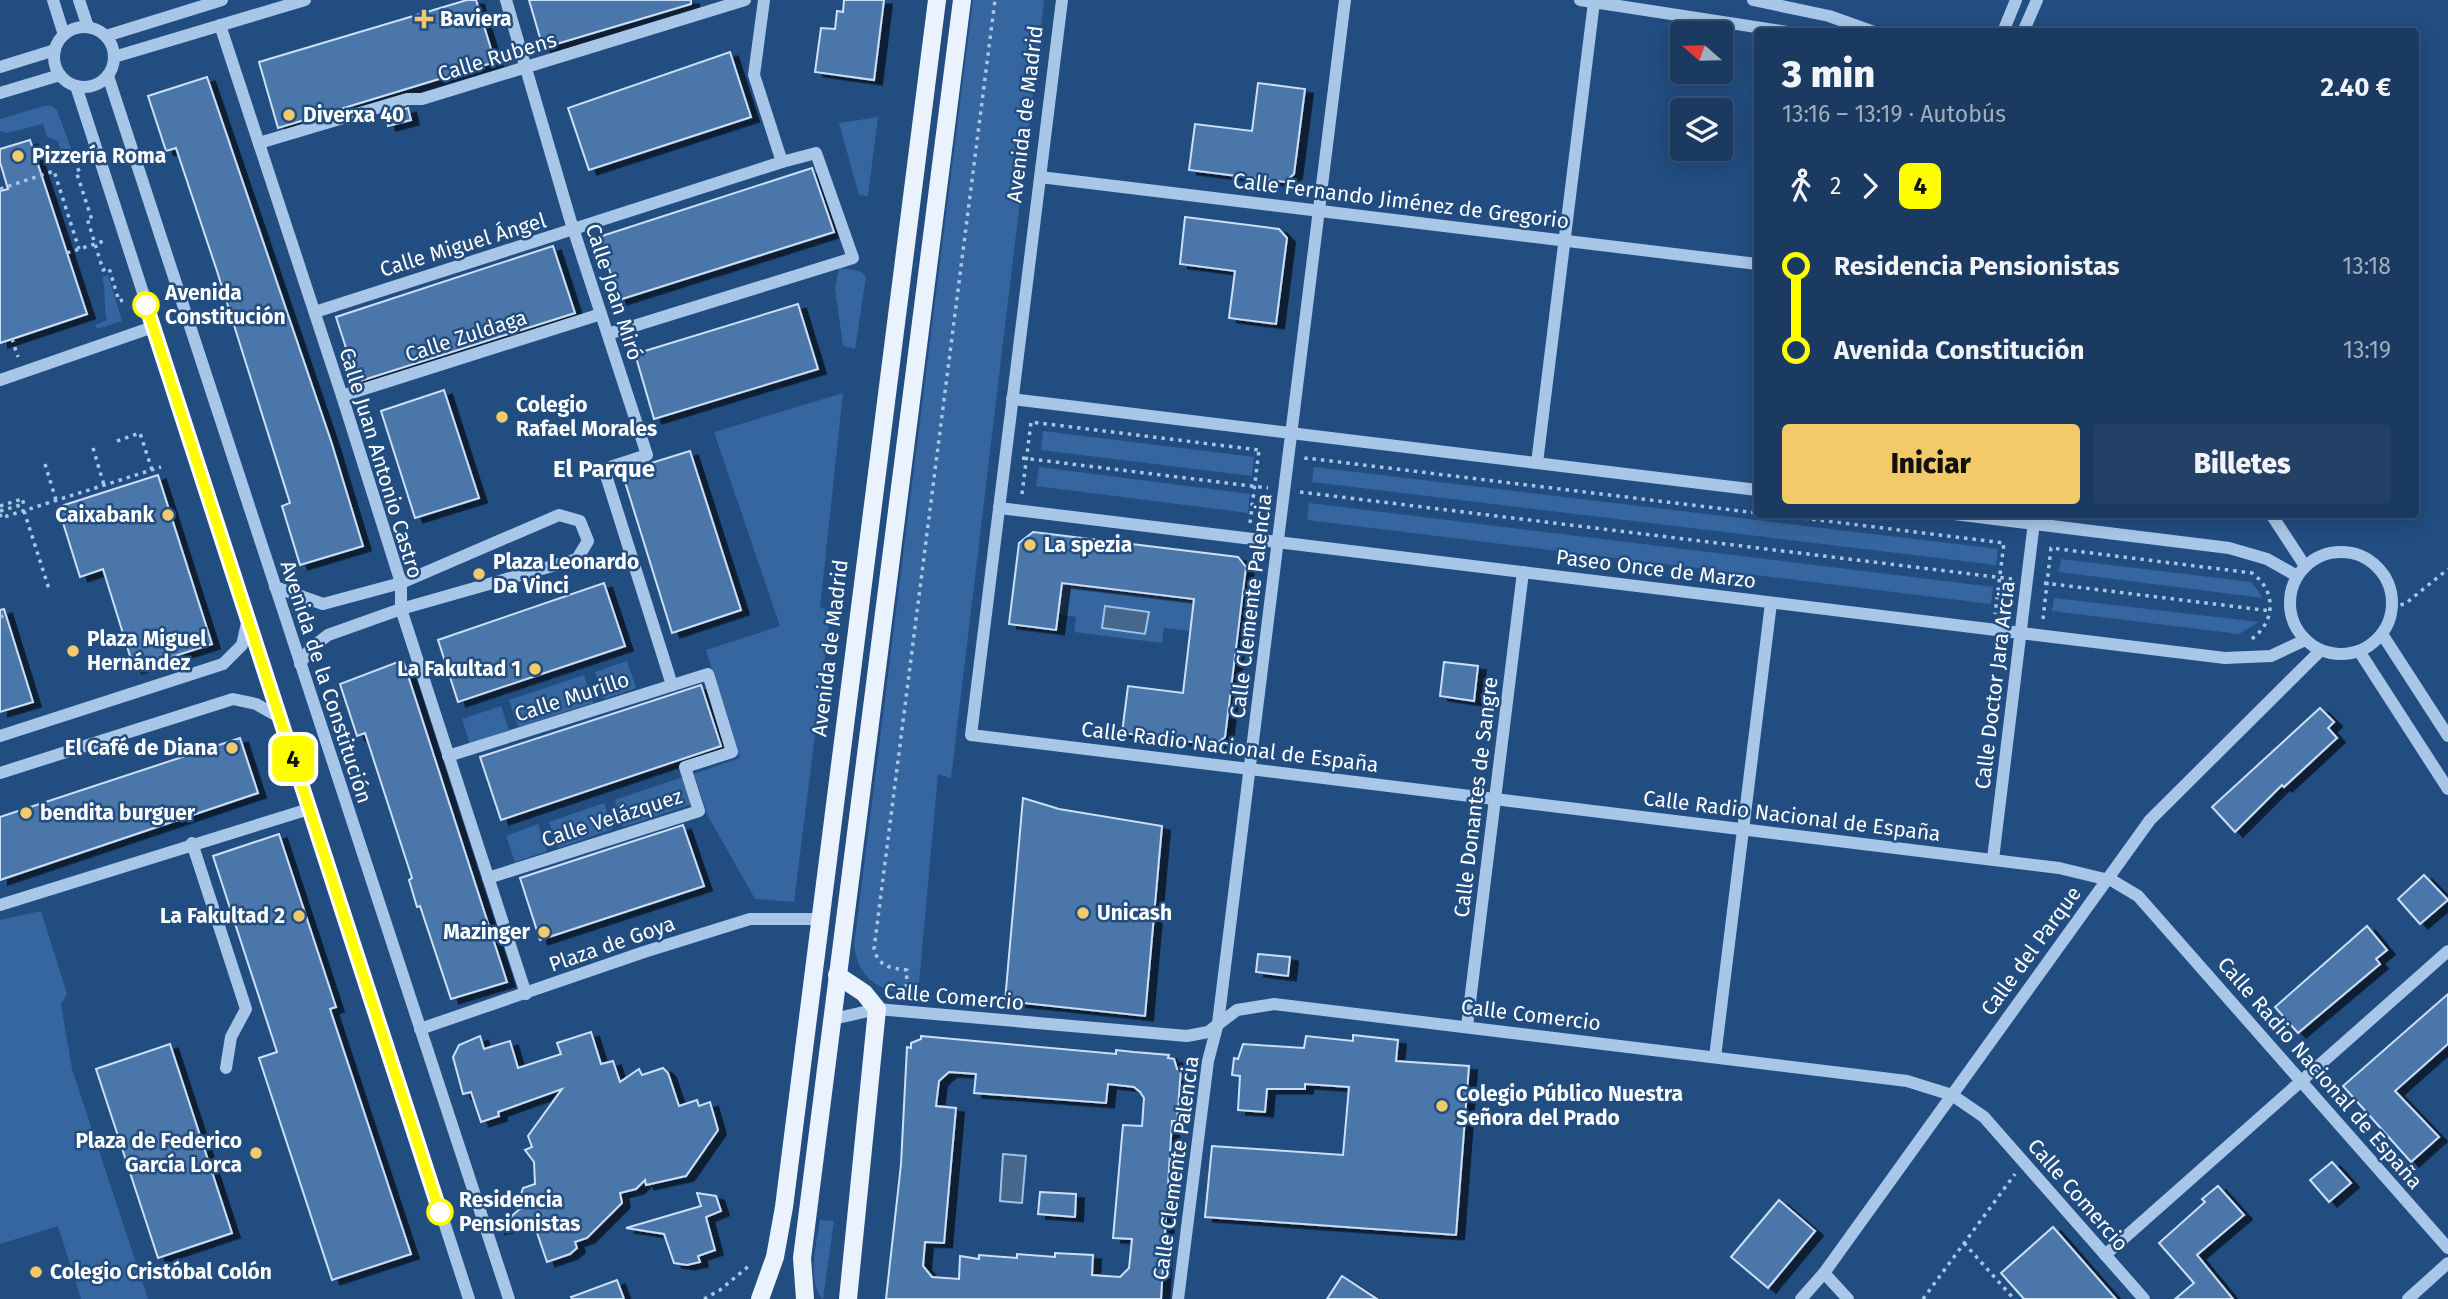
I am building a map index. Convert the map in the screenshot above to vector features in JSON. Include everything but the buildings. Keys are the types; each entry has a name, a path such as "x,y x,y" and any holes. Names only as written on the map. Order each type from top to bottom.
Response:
{"main road":[{"name":"Avenida de Madrid","path":"760,1299 775,1257 784,1206 937,0"},
{"path":"805,1299 802,1258 961,0"},
{"path":"837,975 864,993 877,1009 848,1299"}],"street":[{"path":"53,0 64,35"},
{"path":"79,0 88,27"},
{"path":"106,36 222,0"},
{"path":"114,57 305,0"},
{"name":"Calle Joan Miró","path":"506,0 572,225 647,455 604,469 672,685"},
{"name":"Calle Rubens","path":"259,143 407,99 422,99 744,0"},
{"path":"764,0 754,75 782,162"},
{"name":"Avenida de Madrid","path":"971,734 1062,0"},
{"name":"Calle Clemente Palencia","path":"1178,1299 1208,1061 1219,1023 1345,0"},
{"path":"1580,0 1762,28"},
{"path":"1753,0 1804,9 1862,28"},
{"path":"2005,28 2016,0"},
{"path":"2025,28 2037,0"},
{"path":"1537,463 1594,2"},
{"name":"Calle Juan Antonio Castro","path":"220,25 342,396 401,583 401,609 526,994"},
{"path":"88,27 106,36 114,57 108,76 93,86 76,86 60,75 55,65 55,50 64,35 76,28 88,27"},
{"path":"0,67 55,50"},
{"path":"0,93 60,75"},
{"name":"Avenida de la Constitución","path":"108,76 509,1299"},
{"path":"76,86 469,1299"},
{"name":"Calle Miguel Ángel","path":"315,312 572,225 816,153 853,258 608,334"},
{"name":"Calle Fernando Jiménez de Gregorio","path":"1040,177 1754,264"},
{"name":"Calle Zuldaga","path":"342,396 601,314"},
{"path":"0,380 153,327"},
{"path":"1012,399 1754,491"},
{"name":"Paseo Once de Marzo","path":"999,508 2240,659 2271,656 2305,640"},
{"path":"275,587 323,604 401,583 559,515 580,521 587,532 588,541 577,559 401,609 328,635 310,649 300,664"},
{"path":"2275,518 2305,566"},
{"path":"2035,519 2229,548 2267,559 2297,576"},
{"name":"Calle Doctor Jara Arcia","path":"1993,859 2035,519"},
{"path":"2332,552 2362,556 2385,576 2391,591 2392,606 2382,634 2359,651 2340,654 2321,650 2305,640 2291,614 2290,595 2297,576 2305,566 2332,552"},
{"name":"Calle Donantes de Sangre","path":"1467,1026 1523,572"},
{"path":"1715,1057 1771,603"},
{"path":"0,736 223,664 242,645 246,634 245,612"},
{"path":"2382,634 2448,736"},
{"name":"Calle del Parque","path":"1801,1299 1824,1273 2150,820 2321,650"},
{"path":"2359,651 2448,789"},
{"name":"Calle Murillo","path":"449,756 708,674"},
{"name":"Calle Velázquez","path":"488,878 699,811 685,767 732,752 708,674"},
{"path":"0,773 233,699 256,704 279,717"},
{"name":"Calle Radio Nacional de España","path":"971,734 1993,859 2076,870 2107,879 2138,896 2448,1248"},
{"path":"0,905 192,843 309,809"},
{"path":"192,843 246,1009 231,1037 226,1068"},
{"name":"Plaza de Goya","path":"420,1028 526,994 644,951 750,919 820,919"},
{"path":"2105,1255 2448,951"},
{"name":"Calle Comercio","path":"833,1019 877,1009 1175,1036 1201,1034 1237,1010 1274,1004 1895,1079 1952,1095 1983,1117 2144,1299"},
{"path":"2408,1299 2448,1263"},
{"path":"1824,1273 1848,1299"}],"path":[{"path":"906,994 907,970 887,968 877,960 874,949 995,0"},
{"path":"80,169 76,171 91,217 87,218 103,270 108,268 119,301 123,300"},
{"path":"0,189 54,171 79,249"},
{"path":"67,253 104,241"},
{"path":"12,339 19,359"},
{"path":"1023,494 1031,422 1259,450"},
{"path":"1248,539 1262,430"},
{"path":"117,441 140,433 152,470"},
{"path":"93,449 104,485"},
{"path":"1005,456 2271,611"},
{"path":"1305,469 1307,458 1754,513"},
{"path":"45,464 56,500"},
{"path":"0,510 1,518 161,467"},
{"path":"1301,504 1304,481"},
{"path":"22,499 24,503 0,510 22,499"},
{"path":"24,511 49,589"},
{"path":"1802,518 2004,543 1993,630"},
{"path":"2043,619 2051,548 2252,573 2265,585 2271,611 2264,628 2242,643"},
{"path":"2392,606 2405,604 2448,569"},
{"path":"0,617 8,614"},
{"path":"1923,1299 2024,1162"},
{"path":"1964,1243 2014,1299"}],"shaded area":[{"path":"973,0 1044,0 951,778 938,774 918,994 884,988 867,977 861,969 854,945"},
{"path":"52,106 57,110 73,154 61,153 58,141 47,137 43,124 6,133 0,131 0,119"},
{"path":"878,117 868,196 859,195 839,123"},
{"path":"839,268 860,271 866,277 855,349 843,346 835,289"},
{"path":"108,275 122,321 97,329 95,325 107,320 102,277"},
{"path":"843,393 820,608 825,609 830,617 794,902 755,899 708,816 694,774 740,758 706,650 780,626 714,432"},
{"path":"1043,431 1254,457 1252,476 1041,450"},
{"path":"1039,467 1250,494 1248,513 1036,486"},
{"path":"1314,467 1998,549 1996,565 1312,482"},
{"path":"1309,503 1993,587 1991,604 1307,520"},
{"path":"1124,543 1143,545 1138,592 1194,599 1191,631 1164,628 1162,643 1074,632 1076,617 1058,614 1062,583 1119,590"},
{"path":"2061,559 2251,582 2263,598 2059,572"},
{"path":"2054,598 2259,622 2239,634 2052,611"},
{"path":"1105,606 1149,612 1145,634 1102,628"},
{"path":"627,661 636,688 604,699 595,672"},
{"path":"584,675 593,703 518,727 509,700"},
{"path":"501,706 509,730 470,744 462,719"},
{"path":"683,777 692,804 623,827 615,800"},
{"path":"604,803 613,829 558,848 549,822"},
{"path":"538,824 547,851 515,862 506,836"},
{"path":"41,911 67,994 61,1004 72,1069 148,1299 81,1299 58,1226 0,1244 0,920"},
{"path":"1003,1154 1026,1156 1022,1203 1000,1201"},
{"path":"820,1220 834,1221 823,1299 815,1282 814,1272"}],"bus line":[{"name":"4","path":"146,305 440,1212"}],"place":[{"name":"Baviera","path":"424,19"},
{"name":"Diverxa 40","path":"289,115"},
{"name":"Pizzería Roma","path":"18,156"},
{"name":"Avenida Constitución","path":"146,305"},
{"name":"Colegio Rafael Morales","path":"502,417"},
{"name":"Caixabank","path":"168,515"},
{"name":"La spezia","path":"1030,545"},
{"name":"Plaza Leonardo Da Vinci","path":"479,574"},
{"name":"Plaza Miguel Hernández","path":"73,651"},
{"name":"La Fakultad 1","path":"535,669"},
{"name":"El Café de Diana","path":"232,748"},
{"name":"bendita burguer","path":"26,813"},
{"name":"Unicash","path":"1083,913"},
{"name":"La Fakultad 2","path":"299,916"},
{"name":"Mazinger","path":"544,932"},
{"name":"Colegio Público Nuestra Señora del Prado","path":"1442,1106"},
{"name":"Plaza de Federico García Lorca","path":"256,1153"},
{"name":"Residencia Pensionistas","path":"440,1212"},
{"name":"Colegio Cristóbal Colón","path":"36,1272"}],"district":[{"name":"El Parque","path":"604,469"}]}
